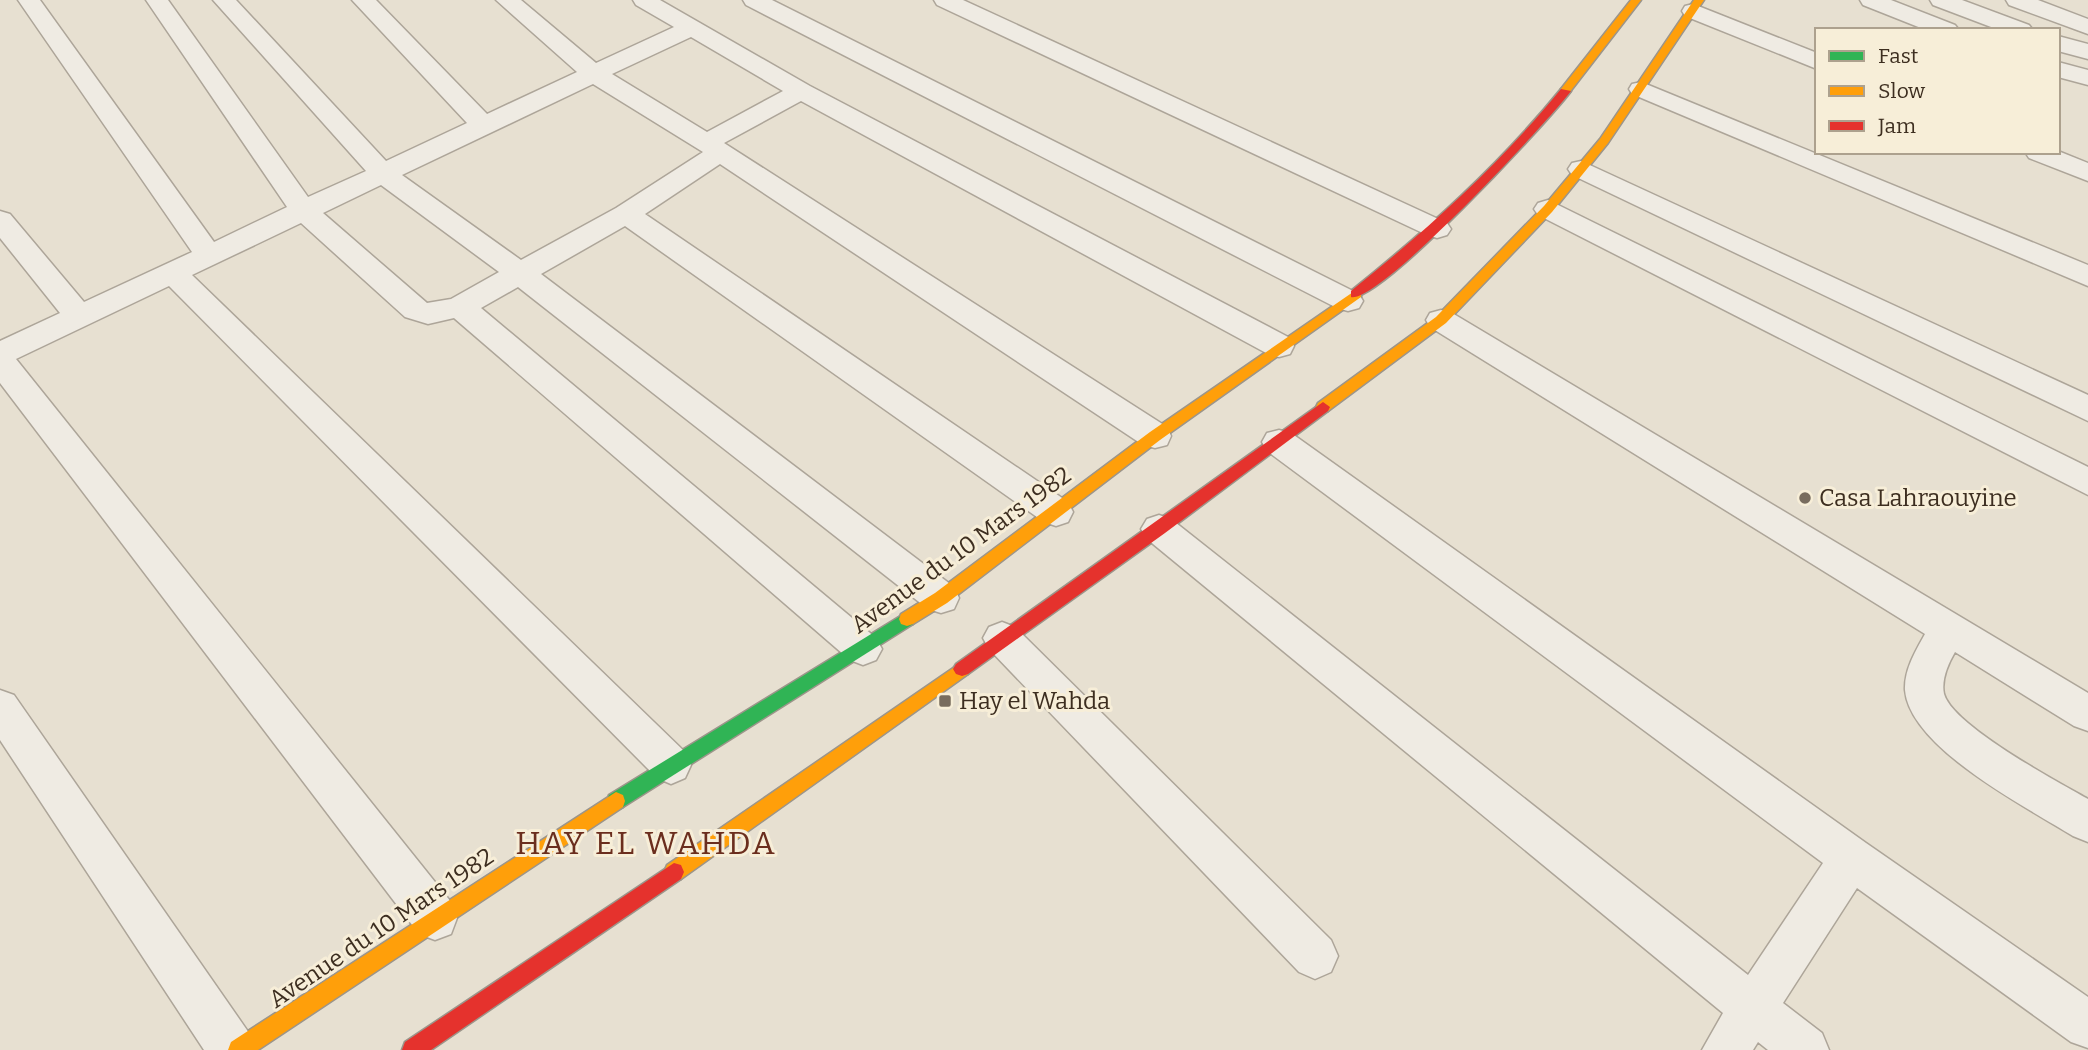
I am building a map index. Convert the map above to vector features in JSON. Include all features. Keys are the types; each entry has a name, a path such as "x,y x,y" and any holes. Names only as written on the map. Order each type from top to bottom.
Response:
{"main road":[{"name":"Avenue du 10 Mars 1982","path":"239,1050 435,918 671,765 863,649 941,598 1155,436 1279,346 1348,301 1437,229 1536,129 1636,0"},
{"path":"413,1050 603,923 1159,529 1441,320 1548,209 1581,169 1641,89 1696,6"}],"street":[{"path":"29,0 209,256"},
{"path":"157,0 304,211 416,310 428,314 460,307 626,214 712,148 801,91"},
{"path":"224,0 383,174 521,274 941,598"},
{"path":"363,0 483,125"},
{"path":"507,0 593,73 1155,436"},
{"path":"644,0 801,91 1279,346"},
{"path":"754,0 1348,301"},
{"path":"945,0 1437,229"},
{"path":"1871,0 1942,28"},
{"path":"1941,0 2016,28"},
{"path":"2017,0 2085,18"},
{"path":"1696,6 1815,61"},
{"path":"0,354 691,28"},
{"path":"2060,44 2088,52"},
{"path":"2060,70 2088,78"},
{"path":"1641,89 2088,276"},
{"path":"2043,154 2088,173"},
{"path":"1581,169 2088,409"},
{"path":"1548,209 2084,470"},
{"path":"626,214 1056,512"},
{"path":"0,220 80,317"},
{"path":"173,273 671,765"},
{"path":"460,307 863,649"},
{"path":"1441,320 2088,714"},
{"path":"0,361 435,918"},
{"path":"1279,442 1851,858 2088,1025"},
{"path":"1159,529 1805,1050"},
{"path":"1948,629 1924,681 1925,694 1933,714 1966,745 2088,822"},
{"path":"1002,638 1315,956"},
{"path":"0,707 232,1050"},
{"path":"1726,1050 1806,932 1851,858"}],"traffic: fast":[{"path":"616,801 907,619"}],"traffic: slow":[{"path":"1565,91 1636,0"},
{"path":"1323,407 1441,320 1548,209 1604,141 1699,0"},
{"path":"907,619 941,598 1155,436 1356,294"},
{"path":"674,872 962,669"},
{"path":"239,1050 616,801"}],"traffic: jam":[{"path":"1356,294 1467,199 1518,147 1565,91"},
{"path":"962,669 1159,529 1323,407"},
{"path":"413,1050 674,872"}],"place":[{"name":"Casa Lahraouyine","path":"1805,498"},
{"name":"Hay el Wahda","path":"945,701"}],"district":[{"name":"HAY EL WAHDA","path":"646,843"}]}
